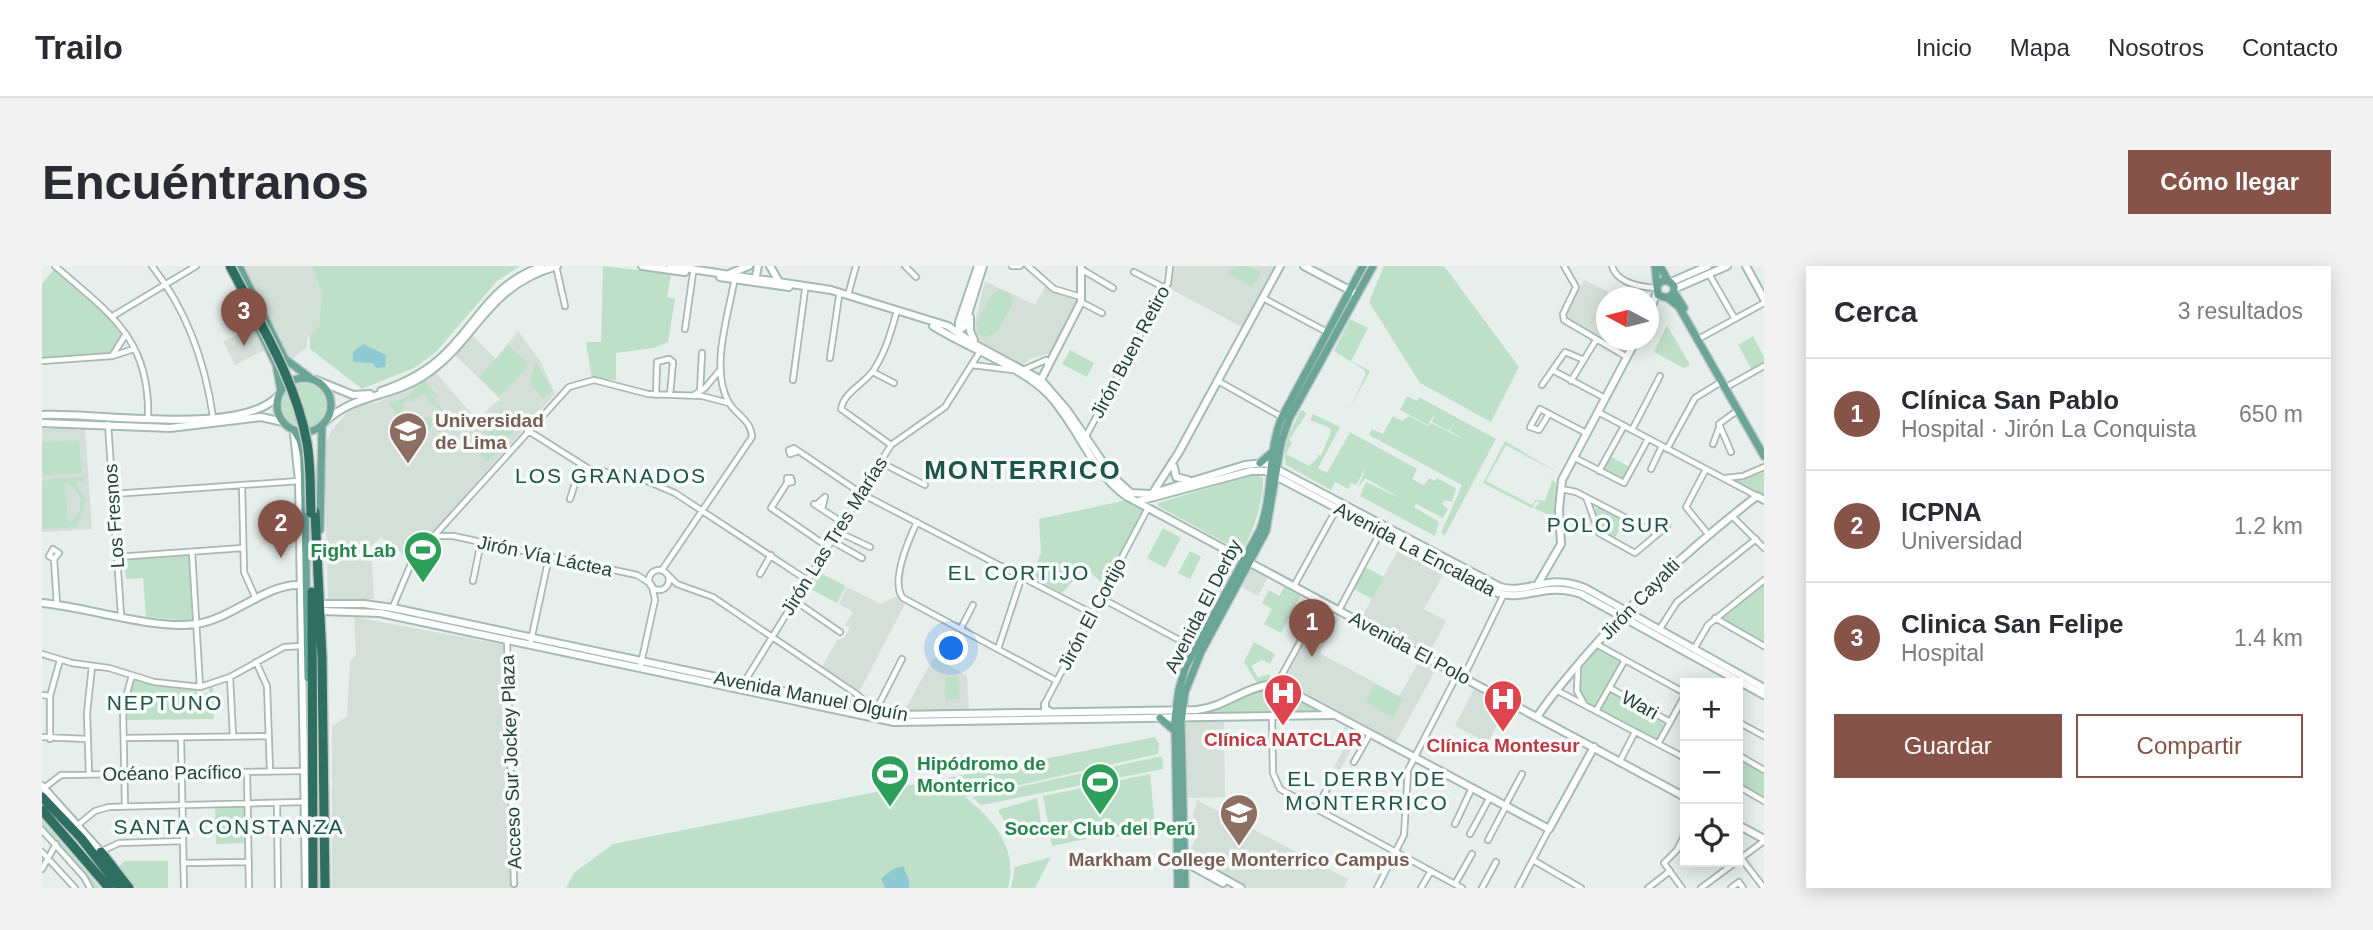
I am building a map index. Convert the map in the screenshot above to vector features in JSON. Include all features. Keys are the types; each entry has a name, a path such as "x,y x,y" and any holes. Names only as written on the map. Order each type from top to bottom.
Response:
{"highway":[{"path":"233,266 283,370 298,408 307,446 322,657 325,888"},
{"path":"313,512 313,888"},
{"path":"43,790 120,888"},
{"path":"42,810 109,888"},
{"path":"305,828 312,838"},
{"path":"101,852 129,888"}],"main road":[{"path":"233,266 285,359 330,395 331,408 324,423 319,455 322,657"},
{"path":"233,266 257,326 276,364 280,394 278,410 283,422 300,440 303,455 311,714"},
{"path":"1273,471 1273,449 1282,417 1354,293 1363,266"},
{"path":"1273,471 1289,419 1321,353 1328,332 1373,266"},
{"path":"1657,266 1657,287"},
{"path":"1657,266 1764,449"},
{"path":"1659,289 1670,290"},
{"path":"1659,289 1670,290 1704,336 1738,410 1764,456"},
{"path":"257,326 266,322"},
{"path":"280,394 291,381 312,379"},
{"path":"293,430 308,432 324,423"},
{"path":"1260,463 1273,449"},
{"name":"Avenida El Derby","path":"1178,888 1179,761 1182,714 1188,679 1198,650 1269,523 1273,471"},
{"path":"302,662 308,682"},
{"name":"Avenida El Derby","path":"1182,714 1175,731 1185,888"},
{"path":"1160,718 1175,731"}],"street":[{"path":"55,266 113,316 126,334 134,348 147,386 148,420"},
{"path":"152,266 166,284 202,358 213,418"},
{"path":"113,316 196,266"},
{"path":"312,379 358,396 378,392 410,379 445,354 488,301 522,275 542,266"},
{"path":"324,423 348,404 394,391 420,379 453,352 498,297 523,280 556,266 565,306"},
{"path":"642,266 693,273 737,275 749,266"},
{"path":"671,266 737,275 839,296 933,326 959,331"},
{"path":"757,280 758,266"},
{"path":"757,280 768,266 780,282"},
{"path":"848,295 856,266"},
{"path":"905,266 916,277"},
{"path":"970,348 959,331 958,322 968,308 981,266"},
{"path":"1012,266 1020,266"},
{"path":"1028,266 1054,289 1082,300 1102,313"},
{"name":"Jirón Buen Retiro","path":"1086,436 1165,288 1170,266"},
{"name":"Jirón El Cortijo","path":"1040,721 1040,713 1150,500 1180,452 1280,266"},
{"path":"1304,266 1354,293"},
{"path":"1564,266 1576,287 1563,317 1596,340 1571,381"},
{"path":"1612,266 1617,275 1629,282 1649,287"},
{"path":"1659,301 1682,281 1708,270 1727,266"},
{"path":"1704,336 1764,301 1746,266"},
{"path":"1041,380 1082,300 1081,268"},
{"path":"1081,268 1113,288"},
{"path":"1708,270 1735,319"},
{"path":"1134,272 1165,288"},
{"path":"685,329 693,273"},
{"path":"655,600 650,575 662,570 704,512 751,437 749,425 729,403 721,369 737,275"},
{"path":"757,280 848,295 943,324 959,331 992,354"},
{"path":"793,380 805,290"},
{"path":"830,358 839,296"},
{"path":"1263,298 1328,332"},
{"path":"943,324 952,321 968,308"},
{"path":"968,308 970,334 976,343 1041,380 1086,436 1121,486 1150,500"},
{"path":"891,445 845,414 841,408 845,399 873,372 884,354 897,314"},
{"name":"Avenida El Polo","path":"933,326 1035,382 1056,403 1107,478 1134,500 1150,500 1247,561 1680,794"},
{"path":"111,356 126,334"},
{"path":"42,361 111,356 134,348"},
{"path":"1614,350 1627,357"},
{"path":"1520,595 1539,582 1562,540 1560,489 1573,457 1631,350"},
{"path":"1542,385 1554,371 1564,352 1584,360"},
{"path":"700,391 702,353"},
{"name":"Jirón Las Tres Marías","path":"741,686 891,445 945,407 979,353"},
{"path":"656,394 657,362 669,359 673,362 670,396"},
{"path":"1023,369 1046,360 1048,367"},
{"path":"972,365 1014,370"},
{"path":"1651,469 1695,398 1764,366"},
{"path":"693,395 721,369"},
{"path":"1554,371 1605,398"},
{"path":"873,372 894,383"},
{"path":"1632,430 1660,376"},
{"path":"391,612 411,562 565,390 581,382 603,381 656,394 693,395 729,403"},
{"path":"1218,381 1282,417"},
{"path":"119,421 213,418 260,409 280,394"},
{"path":"1549,414 1539,430 1530,427 1538,410 1549,414 1586,433"},
{"path":"1713,444 1720,420 1738,410"},
{"path":"1597,411 1761,498"},
{"path":"42,415 191,427 266,417 283,422"},
{"path":"42,423 108,420"},
{"name":"Los Fresnos","path":"108,420 121,615"},
{"path":"1599,471 1624,426"},
{"path":"1719,427 1731,452"},
{"path":"293,430 298,446 299,481 306,888"},
{"path":"527,430 589,469 658,484 807,580"},
{"path":"1573,457 1624,483 1648,439"},
{"path":"796,452 862,494 1093,614"},
{"path":"1180,452 1173,474 1181,480 1195,480"},
{"path":"881,463 925,485"},
{"name":"Avenida La Encalada","path":"1150,500 1195,480 1260,463 1505,592 1539,582 1558,581 1585,588 1726,678"},
{"path":"570,499 581,465"},
{"path":"1725,478 1743,477 1764,467"},
{"path":"1706,469 1686,508 1708,534"},
{"name":"Avenida La Encalada","path":"1150,500 1159,491 1172,491 1251,471 1273,471"},
{"path":"1168,472 1172,491"},
{"path":"113,494 299,481"},
{"path":"787,483 771,508 828,547"},
{"path":"242,485 244,575 257,600"},
{"name":"Avenida La Encalada","path":"1309,488 1337,508 1505,592 1520,595 1543,588 1571,590 1659,630 1764,688"},
{"path":"1560,489 1586,497 1657,534"},
{"path":"1586,497 1592,507 1593,524 1599,533 1635,554 1667,526"},
{"name":"Jirón Cayalti","path":"1537,717 1555,690 1623,613 1708,534 1732,515 1761,498"},
{"path":"1592,507 1598,503"},
{"path":"817,506 843,523"},
{"path":"1294,586 1337,508"},
{"path":"1732,515 1764,548"},
{"name":"Jirón Vía Láctea","path":"447,521 453,536"},
{"path":"917,522 904,550 900,594 1057,681"},
{"path":"1339,610 1381,531"},
{"path":"838,532 870,547"},
{"name":"Jirón Vía Láctea","path":"433,536 453,536 637,575 651,585"},
{"path":"1659,630 1677,602 1756,540"},
{"path":"832,541 862,558"},
{"path":"473,581 481,542"},
{"path":"117,556 243,548"},
{"path":"192,552 200,687"},
{"path":"760,574 771,555"},
{"path":"531,641 549,557"},
{"path":"54,559 57,605"},
{"path":"1550,566 1550,573 1558,581"},
{"path":"662,570 677,583 713,597 855,693 876,713 902,659"},
{"name":"Jirón Vía Láctea","path":"637,575 655,571"},
{"path":"640,664 655,600 664,588 668,575"},
{"path":"998,649 1022,576"},
{"path":"1693,649 1705,628 1715,618 1764,580"},
{"path":"651,585 664,588 677,583"},
{"path":"42,603 167,623 197,624 218,618 283,586 300,585"},
{"path":"1377,888 1397,853 1405,829 1404,786 1413,756 1455,679 1461,676 1495,618 1505,592"},
{"path":"1101,598 1198,650"},
{"path":"794,600 840,632"},
{"path":"1277,684 1323,601"},
{"path":"961,628 973,605"},
{"name":"Avenida Manuel Olguín","path":"322,607 391,612 876,713 945,720 1160,718 1217,706 1248,688 1277,684 1549,830"},
{"name":"Avenida Manuel Olguín","path":"391,612 508,640 518,639"},
{"path":"1715,618 1764,646"},
{"name":"Acceso Sur Jockey Plaza","path":"508,640 514,884"},
{"path":"1596,644 1680,691"},
{"path":"42,654 154,682 200,687 230,677 284,647 302,646"},
{"path":"50,739 50,696 60,660"},
{"path":"1596,711 1625,660"},
{"path":"256,662 267,686 270,771"},
{"path":"1579,664 1577,691 1584,705"},
{"path":"89,775 87,739 92,666"},
{"path":"125,806 123,708 132,675"},
{"path":"230,677 233,736"},
{"name":"Avenida Manuel Olguín","path":"741,686 876,713"},
{"name":"Avenida La Encalada","path":"1743,686 1764,695"},
{"name":"Wari","path":"1609,688 1670,722"},
{"path":"1555,690 1680,755"},
{"path":"848,706 855,693"},
{"path":"42,695 50,696"},
{"path":"1658,744 1680,703"},
{"path":"1045,704 1045,709 1053,713"},
{"path":"1318,714 1322,711 1319,706"},
{"name":"Avenida Manuel Olguín","path":"945,720 1040,713 1337,715"},
{"path":"1272,715 1275,783 1284,792 1462,888"},
{"path":"1743,725 1764,736"},
{"path":"1620,761 1635,732"},
{"path":"1354,762 1370,733"},
{"path":"124,738 269,736"},
{"path":"42,737 87,739"},
{"path":"181,738 184,888"},
{"path":"1518,888 1594,747"},
{"path":"1743,758 1764,770"},
{"name":"Océano Pacífico","path":"43,790 57,776 305,771"},
{"path":"247,772 249,888"},
{"path":"1316,809 1335,774"},
{"path":"1488,841 1522,774"},
{"path":"1455,824 1472,788"},
{"path":"1743,789 1764,801"},
{"path":"43,790 79,824 101,852 119,843 183,841"},
{"path":"1470,834 1490,797"},
{"path":"79,824 101,808 305,802"},
{"path":"276,803 278,888"},
{"path":"1743,828 1764,840 1743,856"},
{"path":"42,830 90,888"},
{"path":"1680,844 1664,862 1682,888"},
{"path":"42,869 56,845"},
{"path":"42,852 75,888"},
{"path":"1455,884 1472,854"},
{"path":"1185,859 1232,888"},
{"path":"1185,859 1241,888"},
{"path":"1533,860 1581,888"},
{"path":"183,863 249,862"},
{"path":"1482,888 1496,862"},
{"path":"1701,888 1728,867"},
{"path":"1742,867 1764,888"},
{"path":"1421,888 1431,871"},
{"path":"1647,888 1670,871"},
{"path":"1731,888 1739,882 1743,888"}],"shaded area":[{"path":"240,266 312,266 322,294 319,326 307,340 307,347 293,359 289,361"},
{"path":"1174,266 1275,266 1242,327 1169,288"},
{"path":"1584,280 1598,287 1596,287 1596,334 1565,318"},
{"path":"985,281 1035,305 1046,285 1057,294 1077,300 1053,352 1029,359 1023,365 977,340 973,330"},
{"path":"253,328 265,350 235,365 223,341"},
{"name":"Universidad de Lima","path":"518,331 541,362 555,394 409,559 381,537 362,555 372,560 374,599 328,599 324,450 331,431 352,407 379,402 435,372 480,423 488,409 500,399 455,355 471,334 496,359"},
{"path":"85,426 92,529 42,532 42,429"},
{"path":"1399,548 1444,573 1424,609 1446,621 1429,654 1362,617"},
{"path":"1252,568 1268,577 1258,596 1242,587"},
{"path":"847,587 880,604 897,596 905,604 859,692 822,667 837,640 844,638 850,628 845,625 853,612 839,604"},
{"path":"1323,609 1339,618 1320,653 1399,696 1420,660 1436,669 1396,742 1284,681"},
{"path":"354,617 510,646 517,888 332,888 332,726 347,717 350,661 356,655"},
{"path":"934,657 967,676 969,712 903,713"},
{"path":"1474,689 1507,705 1488,743 1455,726"},
{"path":"1186,722 1224,722 1225,797 1187,798"},
{"path":"1345,727 1359,735 1340,770 1334,767 1345,747 1337,742"},
{"name":"Markham College Monterrico Campus","path":"1197,800 1348,879 1344,888 1249,888 1187,856 1196,838 1191,835 1197,822 1192,819"}],"green space":[{"path":"312,266 520,266 497,281 436,352 414,368 362,389 310,349 310,336 319,326 322,294"},
{"path":"603,266 671,274 667,297 675,299 668,342 654,348 616,353 616,380 592,379 586,342 601,342"},
{"path":"1234,266 1248,266 1261,273 1253,287 1229,274"},
{"path":"1384,266 1444,266 1519,367 1491,422 1420,383 1369,302"},
{"path":"55,268 118,326 122,337 110,355 42,360 42,284"},
{"path":"1000,289 1010,293 1013,303 997,332 985,338 979,335 976,325 991,295"},
{"path":"1350,319 1368,328 1351,361 1370,371 1349,410 1366,374 1334,351"},
{"path":"1667,325 1690,365 1684,368 1654,352 1659,350 1659,342"},
{"path":"1753,336 1764,357 1764,363 1752,370 1738,345"},
{"path":"508,345 529,365 499,397 479,377"},
{"path":"1070,350 1094,363 1087,377 1062,364"},
{"path":"535,361 553,391 543,397 530,385"},
{"path":"428,377 425,381 439,398 430,394 445,413 422,435 424,417 435,419 437,406 429,404 426,394 414,398 415,402 404,401 402,414 413,416 411,431 388,404 408,396"},
{"path":"304,383 320,389 326,405 320,421 304,427 288,421 282,405 288,389"},
{"path":"1407,396 1417,401 1419,397 1496,439 1445,535 1441,533 1462,485 1369,435 1372,429 1383,434 1393,416 1402,421 1409,416 1428,426 1431,423 1467,441 1450,431 1454,423 1449,431 1432,422 1435,413 1428,425 1400,410"},
{"path":"501,410 519,426 487,462 473,443 486,435 484,430"},
{"path":"1301,410 1307,413 1289,440 1292,442 1286,454 1309,466 1318,457 1316,454 1321,456 1331,432 1330,428 1310,420 1313,414 1340,427 1318,468 1327,473 1350,432 1417,469 1412,479 1424,485 1429,478 1435,481 1437,478 1456,488 1452,502 1445,500 1442,504 1448,509 1443,518 1416,504 1414,507 1439,522 1435,536 1360,496 1366,482 1402,499 1365,478 1358,488 1366,467 1356,485 1351,483 1348,489 1335,482 1331,490 1286,465 1285,451 1286,444"},
{"path":"79,440 82,473 42,476 42,442"},
{"path":"1505,441 1560,474 1506,445 1486,481 1532,505 1535,500 1545,501 1552,481 1548,478 1556,482 1557,527 1551,524 1553,517 1534,508 1540,503 1536,501 1532,508 1483,483"},
{"path":"1608,455 1633,469 1626,481 1599,471"},
{"path":"1764,469 1764,498 1730,480 1746,477"},
{"path":"1255,474 1263,478 1260,507 1242,552 1158,506 1158,503"},
{"path":"85,476 85,481 75,482 86,500 77,527 42,529 42,485 63,483 42,484 42,480","holes":["65,483 72,486 81,501 78,513 68,522"]},
{"path":"1127,500 1144,510 1104,585 1085,567 1062,593 1031,576 1041,553 1039,519"},
{"path":"1600,507 1624,520 1615,538 1598,529 1595,509"},
{"path":"1163,528 1181,538 1165,568 1147,558"},
{"path":"1190,551 1201,557 1190,579 1178,573"},
{"path":"189,555 192,621 146,617 143,578 126,579 125,568 120,565 119,559"},
{"path":"1365,567 1384,577 1372,599 1354,589"},
{"path":"818,572 846,586 837,603 809,588"},
{"path":"1764,583 1764,643 1719,618"},
{"path":"1285,586 1301,595 1281,633 1264,624 1272,609 1262,603 1269,590 1279,596"},
{"path":"1254,642 1275,654 1270,664 1262,660 1251,666 1258,678 1269,674 1271,681 1257,683 1244,662"},
{"path":"1597,647 1621,660 1596,708 1581,693 1578,678 1584,663"},
{"path":"959,676 960,699 946,700 945,677"},
{"path":"133,678 197,690 197,693 209,693 209,686 213,686 214,719 124,720"},
{"path":"1375,684 1403,699 1393,718 1365,702"},
{"path":"1275,686 1320,712 1191,715 1238,695"},
{"path":"1610,691 1665,720 1658,740 1598,710"},
{"name":"Hipódromo de Monterrico","path":"1155,737 1159,744 1158,754 965,797 985,815 1001,836 1010,860 1008,888 566,888 574,873 613,844"},
{"path":"1162,756 1163,769 981,805 972,797"},
{"path":"1743,760 1764,772 1764,799 1743,788"},
{"name":"Soccer Club del Perú","path":"1150,774 1156,836 1096,837 1052,846 1043,796"},
{"path":"1037,798 1043,833 1014,838 998,810"},
{"path":"244,807 245,843 216,844 215,808"},
{"path":"42,819 100,888 93,888 73,860 42,828"},
{"path":"1051,857 1035,888 1011,888 1015,867"},
{"path":"125,861 168,861 168,888 136,888 119,866"}],"water":[{"path":"363,344 386,355 385,367 376,368 373,363 353,362 353,352"},
{"path":"903,866 909,880 909,888 885,888 881,879 893,869"}],"place":[{"name":"Clinica San Felipe","path":"244,346"},
{"name":"Universidad de Lima","path":"408,465"},
{"name":"ICPNA","path":"281,558"},
{"name":"Fight Lab","path":"423,584"},
{"name":"Clínica San Pablo","path":"1312,657"},
{"name":"Clínica NATCLAR","path":"1283,727"},
{"name":"Clínica Montesur","path":"1503,733"},
{"name":"Hipódromo de Monterrico","path":"890,808"},
{"name":"Soccer Club del Perú","path":"1100,816"},
{"name":"Markham College Monterrico Campus","path":"1239,847"}],"district":[{"name":"MONTERRICO","path":"1023,470"},
{"name":"LOS GRANADOS","path":"611,475"},
{"name":"POLO SUR","path":"1609,524"},
{"name":"EL CORTIJO","path":"1019,572"},
{"name":"NEPTUNO","path":"165,702"},
{"name":"EL DERBY DE MONTERRICO","path":"1367,790"},
{"name":"SANTA CONSTANZA","path":"229,826"}]}
